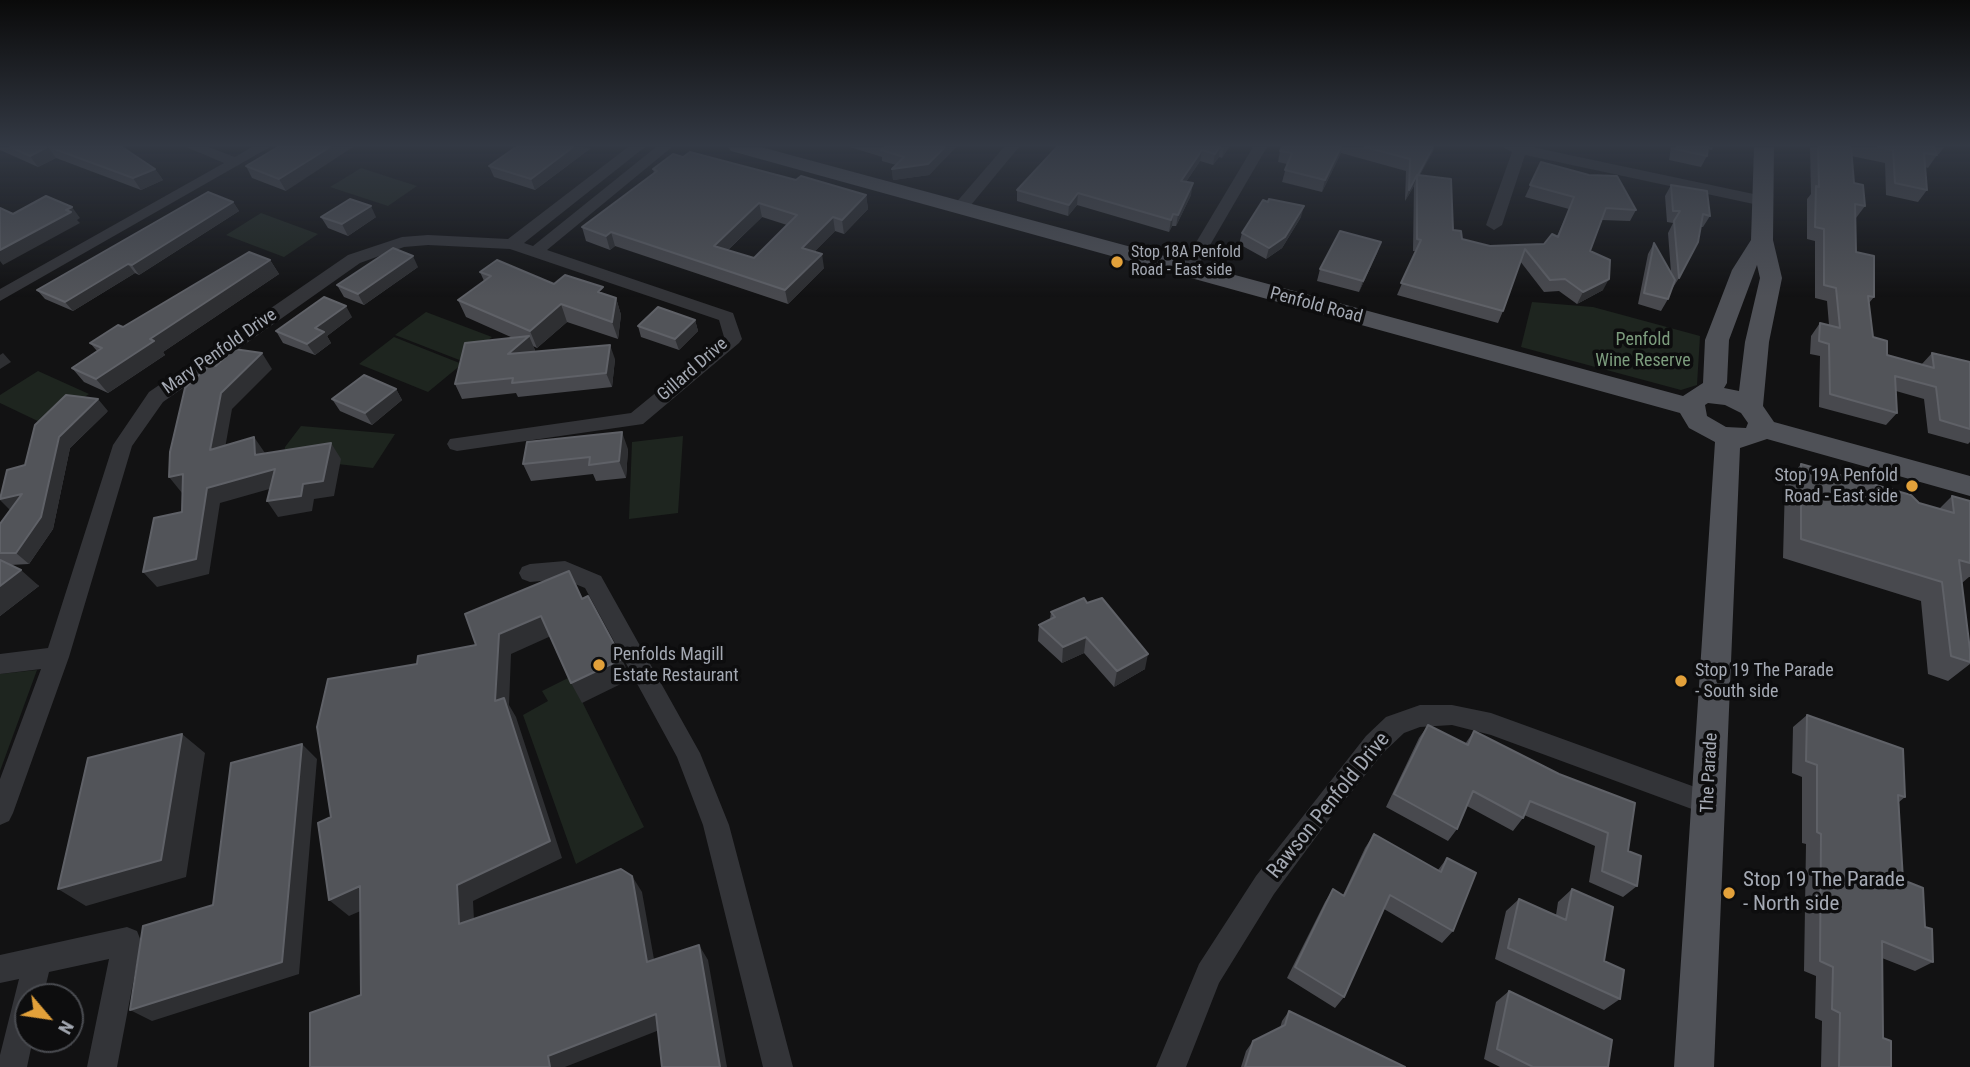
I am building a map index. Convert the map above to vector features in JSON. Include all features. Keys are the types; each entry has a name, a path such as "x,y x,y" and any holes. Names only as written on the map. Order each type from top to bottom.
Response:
{"main road":[{"name":"Penfold Road","path":"919,197 1188,271 1699,401 1730,397 1756,418"},
{"path":"1762,240 1743,270 1717,340 1715,383 1699,401 1698,422 1728,437 1750,438 1756,418 1756,342 1771,278 1762,240 1763,197"},
{"path":"1756,418 1970,486"},
{"name":"The Parade","path":"1694,1067 1728,437"}],"street":[{"path":"0,296 175,197"},
{"path":"512,244 573,197"},
{"path":"534,253 603,197"},
{"path":"960,208 970,197"},
{"path":"1188,271 1231,197"},
{"path":"1494,225 1502,197"},
{"path":"1743,197 1763,201"},
{"name":"Mary Penfold Drive","path":"0,813 57,657 122,445 156,397 354,259 402,242 428,240 512,244"},
{"name":"Gillard Drive","path":"457,444 636,419 733,339 727,317 512,244"},
{"path":"530,573 565,570 593,582 688,753 716,825 778,1067"},
{"path":"0,664 57,657"},
{"name":"Rawson Penfold Drive","path":"1171,1067 1209,974 1265,885 1329,800 1375,744 1395,725 1420,716 1452,715 1491,724 1708,803"},
{"path":"0,969 127,941 102,1067"},
{"path":"32,983 38,961"}],"green space":[{"path":"360,197 401,197 388,206"},
{"path":"261,213 318,234 284,257 226,235"},
{"name":"Penfold Wine Reserve","path":"1532,302 1593,307 1700,336 1697,385 1681,390 1521,347"},
{"path":"426,312 492,337 462,361 395,335"},
{"path":"394,337 462,364 428,392 359,364"},
{"path":"38,371 89,394 44,424 0,403 0,395"},
{"path":"301,426 395,434 373,468 284,458 285,447"},
{"path":"683,436 678,513 629,519 632,442"},
{"path":"37,670 0,771 0,674"},
{"path":"570,677 644,827 576,864 523,715 548,701 542,691"}],"building":[{"path":"45,197 72,207 66,210 71,212 0,250 0,208 13,214"},
{"path":"200,197 220,197 233,202 132,265 128,264 65,302 37,290"},
{"path":"622,197 864,197 842,220 833,217 802,248 822,254 785,290 611,232 606,236 582,227","holes":["759,203 797,215 754,258 714,246"]},
{"path":"1041,197 1075,197 1069,205"},
{"path":"1091,197 1187,197 1178,215 1173,214 1171,220"},
{"path":"1417,197 1452,197 1453,230 1461,231 1462,239 1490,246 1544,244 1552,234 1558,237 1573,197 1629,197 1636,210 1606,208 1590,251 1610,260 1609,279 1583,292 1565,279 1550,280 1525,249 1503,311 1401,283 1421,240 1417,239"},
{"path":"1672,197 1708,197 1710,216 1703,214 1698,242 1679,278 1674,221 1680,211 1673,211"},
{"path":"1816,197 1864,197 1865,206 1855,204 1856,252 1874,256 1874,297 1868,296 1873,337 1887,341 1887,355 1934,368 1932,353 1970,362 1970,429 1940,420 1936,387 1895,376 1897,413 1830,394 1829,344 1819,341 1820,323 1840,328 1836,288 1824,285 1824,229 1815,227"},
{"path":"350,199 371,206 342,224 321,217"},
{"path":"1269,199 1304,206 1285,237 1269,248 1242,233 1263,200 1268,202"},
{"path":"1340,231 1381,242 1363,281 1320,269"},
{"path":"1654,243 1675,280 1668,299 1644,293"},
{"path":"393,248 413,256 358,294 337,285"},
{"path":"249,252 270,260 150,339 154,341 96,379 72,368 102,348 90,343 118,325 123,327"},
{"path":"497,260 554,284 565,275 603,287 598,292 616,298 612,322 561,304 530,331 458,300 491,276 480,272"},
{"path":"324,297 346,306 315,328 324,332 307,344 276,331"},
{"path":"658,307 695,320 675,339 638,326"},
{"path":"529,336 508,354 610,345 606,373 512,383 513,378 455,384 465,343"},
{"path":"234,349 262,353 221,393 210,450 254,437 255,455 331,443 323,481 303,484 301,496 267,501 275,469 207,488 196,559 143,572 154,518 182,512 183,474 169,477 170,452 185,388 210,365 216,366"},
{"path":"364,375 396,389 365,413 332,399"},
{"path":"66,395 98,399 59,437 41,517 16,553 0,553 0,524 22,494 0,499 7,470 25,465 35,425"},
{"path":"622,432 619,461 589,465 590,457 523,464 527,442"},
{"path":"1801,464 1911,495 1919,503 1954,513 1952,496 1970,501 1970,563 1959,560 1970,662 1951,656 1942,582 1801,539"},
{"path":"0,560 21,570 0,586"},
{"path":"569,571 582,599 588,596 622,659 571,683 541,616 499,634 495,701 504,698 550,841 457,885 459,924 621,869 632,876 647,962 699,945 720,1067 662,1067 656,1014 548,1056 550,1067 310,1067 310,1013 361,995 360,886 329,900 318,823 331,817 317,727 328,679 417,664 418,656 476,645 465,614"},
{"path":"1084,598 1087,603 1102,598 1148,654 1117,671 1086,637 1063,647 1039,625 1055,617 1051,612"},
{"path":"1807,715 1903,749 1905,797 1898,795 1903,880 1923,888 1925,927 1932,929 1933,962 1882,941 1883,1038 1891,1041 1891,1067 1839,1067 1840,1013 1832,1009 1833,967 1820,961 1821,834 1817,832 1817,765 1806,761"},
{"path":"1428,725 1468,745 1474,731 1559,774 1635,803 1628,851 1641,856 1637,886 1602,871 1608,833 1530,801 1523,818 1473,791 1457,829 1394,794"},
{"path":"182,734 161,860 58,889 88,758"},
{"path":"302,744 282,962 130,1010 143,926 213,905 231,763"},
{"path":"1374,834 1441,872 1447,858 1476,873 1453,931 1390,895 1344,997 1295,967 1333,889 1344,896"},
{"path":"1572,889 1613,907 1604,961 1624,970 1620,999 1508,948 1519,899 1566,920"},
{"path":"1509,991 1612,1040 1608,1067 1533,1067 1497,1049"},
{"path":"1289,1011 1405,1067 1245,1067 1253,1041 1285,1025"}],"place":[{"name":"Stop 18A Penfold Road - East side","path":"1117,262"},
{"name":"Stop 19A Penfold Road - East side","path":"1912,486"},
{"name":"Penfolds Magill Estate Restaurant","path":"599,665"},
{"name":"Stop 19 The Parade - South side","path":"1681,681"},
{"name":"Stop 19 The Parade - North side","path":"1729,893"}]}
